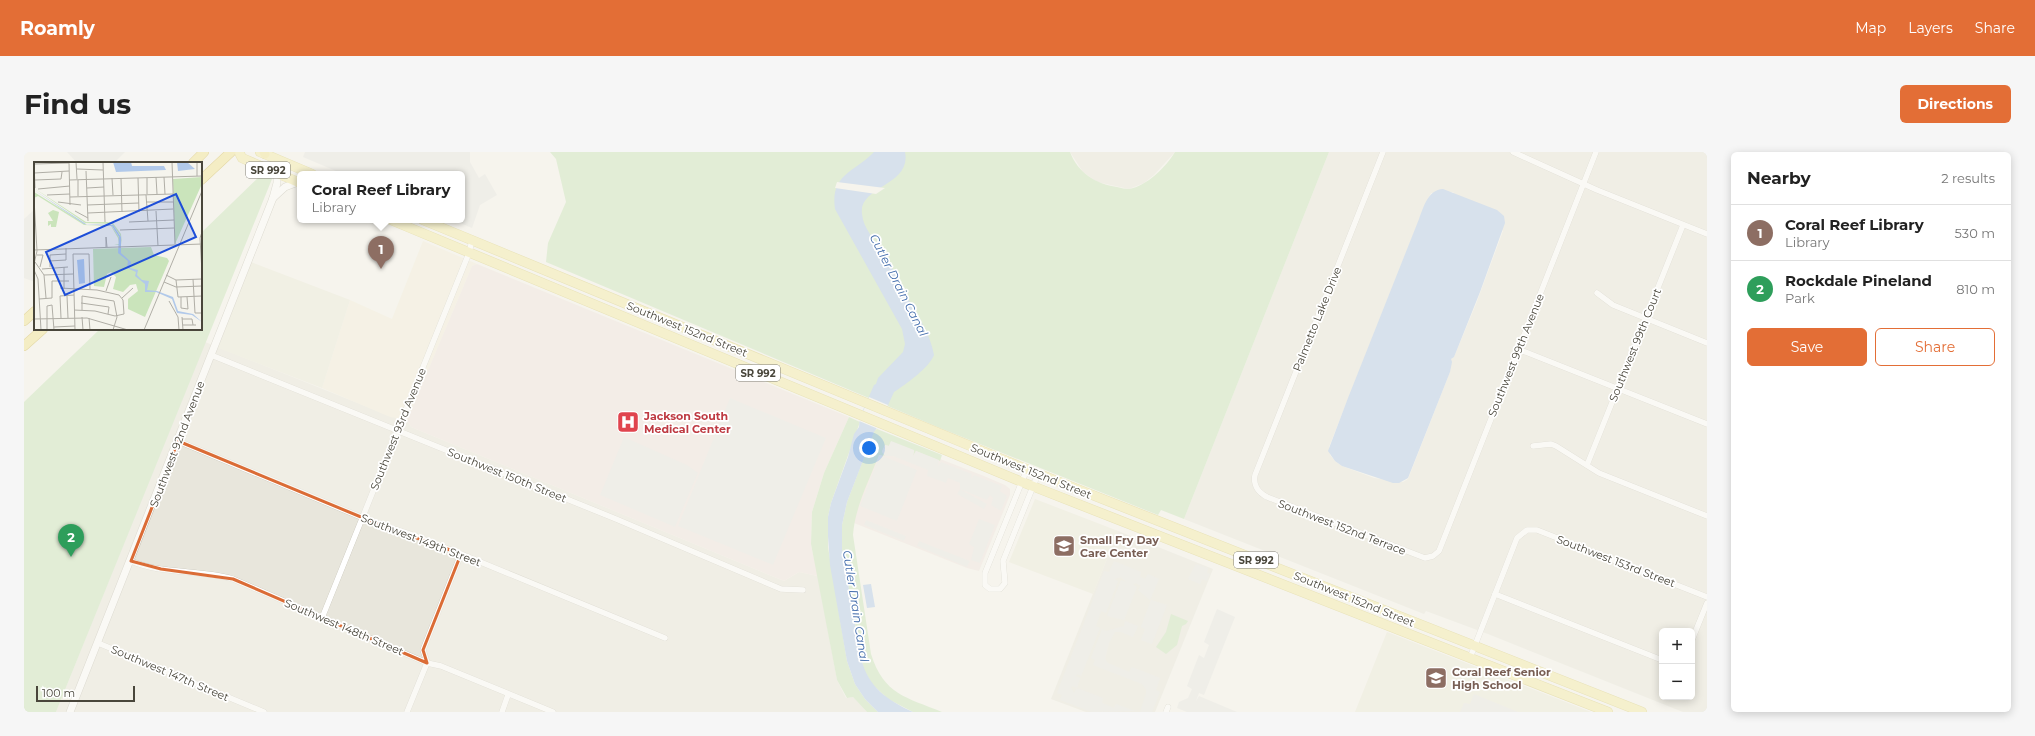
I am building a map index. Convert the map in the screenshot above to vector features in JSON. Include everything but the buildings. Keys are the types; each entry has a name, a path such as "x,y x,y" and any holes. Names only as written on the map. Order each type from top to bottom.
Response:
{"highway":[{"path":"194,162 204,152"},
{"path":"202,179 231,152"},
{"path":"24,321 34,312"},
{"path":"24,346 41,330"}],"main road":[{"name":"SR 992","path":"239,152 242,158 297,182"},
{"name":"SR 992","path":"263,153 305,171"},
{"name":"Southwest 152nd Street","path":"398,223 1022,482 1608,712"},
{"name":"Southwest 152nd Street","path":"431,223 1038,474 1642,712"}],"street":[{"name":"Palmetto Lake Drive","path":"1255,487 1255,475 1383,152"},
{"path":"1513,152 1707,234"},
{"name":"Southwest 99th Avenue","path":"1433,556 1439,551 1596,152"},
{"name":"Southwest 92nd Avenue","path":"70,712 131,562 273,198 277,183 276,174"},
{"path":"273,198 285,187 297,184"},
{"name":"Southwest 99th Court","path":"1586,465 1683,225"},
{"name":"Southwest 93rd Avenue","path":"322,618 399,430 469,253 472,240"},
{"path":"1597,293 1613,305 1707,343"},
{"path":"1518,349 1707,424"},
{"name":"Southwest 150th Street","path":"211,355 616,519 781,589 803,590"},
{"name":"Southwest 149th Street","path":"178,441 362,518 461,554 665,638"},
{"path":"1533,446 1551,444 1570,453 1586,465 1606,476 1707,516"},
{"path":"1027,469 985,573 985,584 990,589 1000,589 1005,583 1003,561 1038,474"},
{"name":"Southwest 152nd Terrace","path":"1255,487 1259,492 1267,497 1422,558 1433,556"},
{"name":"Southwest 153rd Street","path":"1495,594 1517,538 1524,531 1529,529 1537,530 1707,597"},
{"path":"407,712 427,663 422,650 461,554"},
{"name":"Southwest 148th Street","path":"131,562 161,569 226,577 427,663 441,666 508,695 553,712"},
{"path":"1470,658 1495,594 1659,659"},
{"path":"1695,633 1707,603"},
{"name":"Southwest 147th Street","path":"98,643 264,712"},
{"path":"502,712 508,695"}],"highlighted area":[{"path":"178,441 373,522 461,554 423,650 427,663 233,579 161,569 131,561"}],"shaded area":[{"path":"67,152 125,152 115,162 76,162"},
{"path":"305,152 470,152 470,162 479,178 485,174 497,195 480,205 472,228 460,223 465,223 465,171 336,171 303,157"},
{"path":"1070,152 1175,152 1154,175 1144,183 1129,189 1097,182 1083,172"},
{"path":"1329,152 1707,152 1707,712 1683,712 1488,634 1426,611 1424,614 1184,519","holes":["1453,192 1456,196 1486,207 1503,231 1476,304 1454,357 1451,359 1450,372 1408,479 1403,482 1374,478 1342,466 1330,455 1329,447 1431,193"]},
{"path":"34,210 34,282 24,278 24,219"},
{"path":"423,241 477,264 472,266 407,420 390,417 322,388 350,300 392,319"},
{"path":"251,262 350,300 322,388 218,348"},
{"name":"Jackson South Medical Center","path":"477,264 849,417 824,473 812,512 811,545 818,576 799,572 784,581 411,427 407,420 472,266"},
{"path":"205,342 390,416 407,420 411,427 784,581 799,572 818,576 837,680 846,698 853,697 867,712 56,712"},
{"path":"730,398 826,438 773,565 678,526"},
{"path":"624,437 687,465 698,473 675,527 600,495"},
{"path":"886,438 984,476 1005,485 1010,489 1010,495 979,571 967,568 854,523 859,498"},
{"path":"891,441 914,450 913,456 916,451 939,460 938,466 941,462 972,474 971,479 974,475 1002,486 1000,491 1007,496 1001,511 991,505 993,498 990,495 987,500 960,489 960,483 948,478 946,483 927,476 928,470 893,456 885,456 882,452 885,445 889,446"},
{"path":"880,455 917,470 897,521 860,506"},
{"path":"960,489 987,504 984,509 957,494"},
{"name":"Small Fry Day Care Center","path":"1035,499 1118,531 1093,594 1009,562"},
{"path":"979,519 995,525 980,563 971,560 974,547 969,544"},
{"path":"866,520 906,536 904,541 864,525"},
{"path":"1118,531 1213,569 1155,712 1086,712 1051,699"},
{"path":"919,541 970,561 967,567 917,546"},
{"path":"1114,561 1141,572 1140,577 1145,579 1148,574 1159,579 1150,600 1138,590 1141,586 1136,583 1133,584 1137,587 1124,620 1107,616 1121,580 1126,582 1121,577 1114,579 1118,581 1106,613 1101,611 1096,626 1100,628 1081,676 1077,674 1076,676 1080,678 1077,688 1103,698 1102,703 1114,708 1116,704 1135,711 1092,712 1060,700 1062,695 1057,693 1104,571 1109,572","holes":["1072,686 1077,688 1074,693 1071,688"]},
{"path":"1196,564 1208,568 1207,573 1210,574 1207,581 1202,579 1200,584 1188,579"},
{"path":"1151,600 1167,605 1152,644 1141,640 1145,629 1141,627"},
{"path":"1217,609 1235,617 1204,695 1199,693 1196,701 1199,696 1237,712 1187,712 1177,708 1179,702 1188,698 1192,689 1187,686 1199,655 1204,658 1209,645 1204,642"},
{"path":"1125,621 1138,626 1133,637 1121,632 1115,632 1109,643 1105,659 1108,663 1129,672 1132,667 1160,678 1156,690 1160,692 1152,712 1140,712 1146,694 1146,689 1142,684 1093,665 1095,660 1091,658 1102,629 1106,631 1124,626"},
{"name":"Coral Reef Senior High School","path":"1387,632 1591,712 1355,712"},
{"path":"1474,694 1518,712 1460,712 1464,703 1470,704"}],"green space":[{"path":"550,152 1070,152 1073,159 1083,172 1095,180 1109,185 1129,189 1149,180 1167,164 1175,152 1329,152 1184,519 1161,510 1158,515 940,428 546,262 548,243 566,202 556,159"},
{"path":"262,174 272,179 56,712 24,712 24,402 99,330 202,330 202,232"},
{"path":"849,417 860,422 831,503 828,517 828,547 847,661 855,684 865,699 878,712 867,712 853,697 847,698 837,680 811,544 812,512 824,473"},
{"path":"877,429 942,455 940,461 916,451 913,456 914,451 891,442 889,446 885,445 882,451 885,456 879,455 863,494 856,514 853,535 871,654 876,668 890,686 898,693 942,712 913,712 888,699 872,684 864,670 861,658 842,549 842,525 847,502 874,431"},
{"path":"1171,614 1188,621 1182,626 1177,645 1166,654 1156,647 1166,632"}],"water":[{"name":"Cutler Drain Canal","path":"874,152 905,152 905,163 901,172 868,197 863,205 862,214 867,229 889,262 923,325 930,339 934,355 922,370 894,392 879,425 874,432 847,502 842,525 842,549 864,668 868,677 880,691 895,703 913,712 878,712 865,699 855,684 847,661 830,565 828,517 831,503 848,457 854,434 859,427 860,417 874,385 876,384 878,378 903,352 905,344 902,329 835,209 834,197 836,188 840,181"},
{"path":"1443,189 1497,210 1504,216 1505,223 1480,292 1454,357 1451,359 1452,362 1450,372 1408,478 1399,483 1393,483 1342,466 1335,461 1328,451 1425,204 1434,192"},
{"path":"871,584 875,607 867,608 863,585"}],"pier":[{"path":"837,182 885,188 876,194 835,188"},
{"path":"869,397 888,405 878,429 859,421"}],"place":[{"name":"Coral Reef Library","path":"381,269"},
{"name":"Jackson South Medical Center","path":"628,422"},
{"name":"Small Fry Day Care Center","path":"1064,546"},
{"name":"Rockdale Pineland","path":"71,557"},
{"name":"Coral Reef Senior High School","path":"1436,678"}]}
